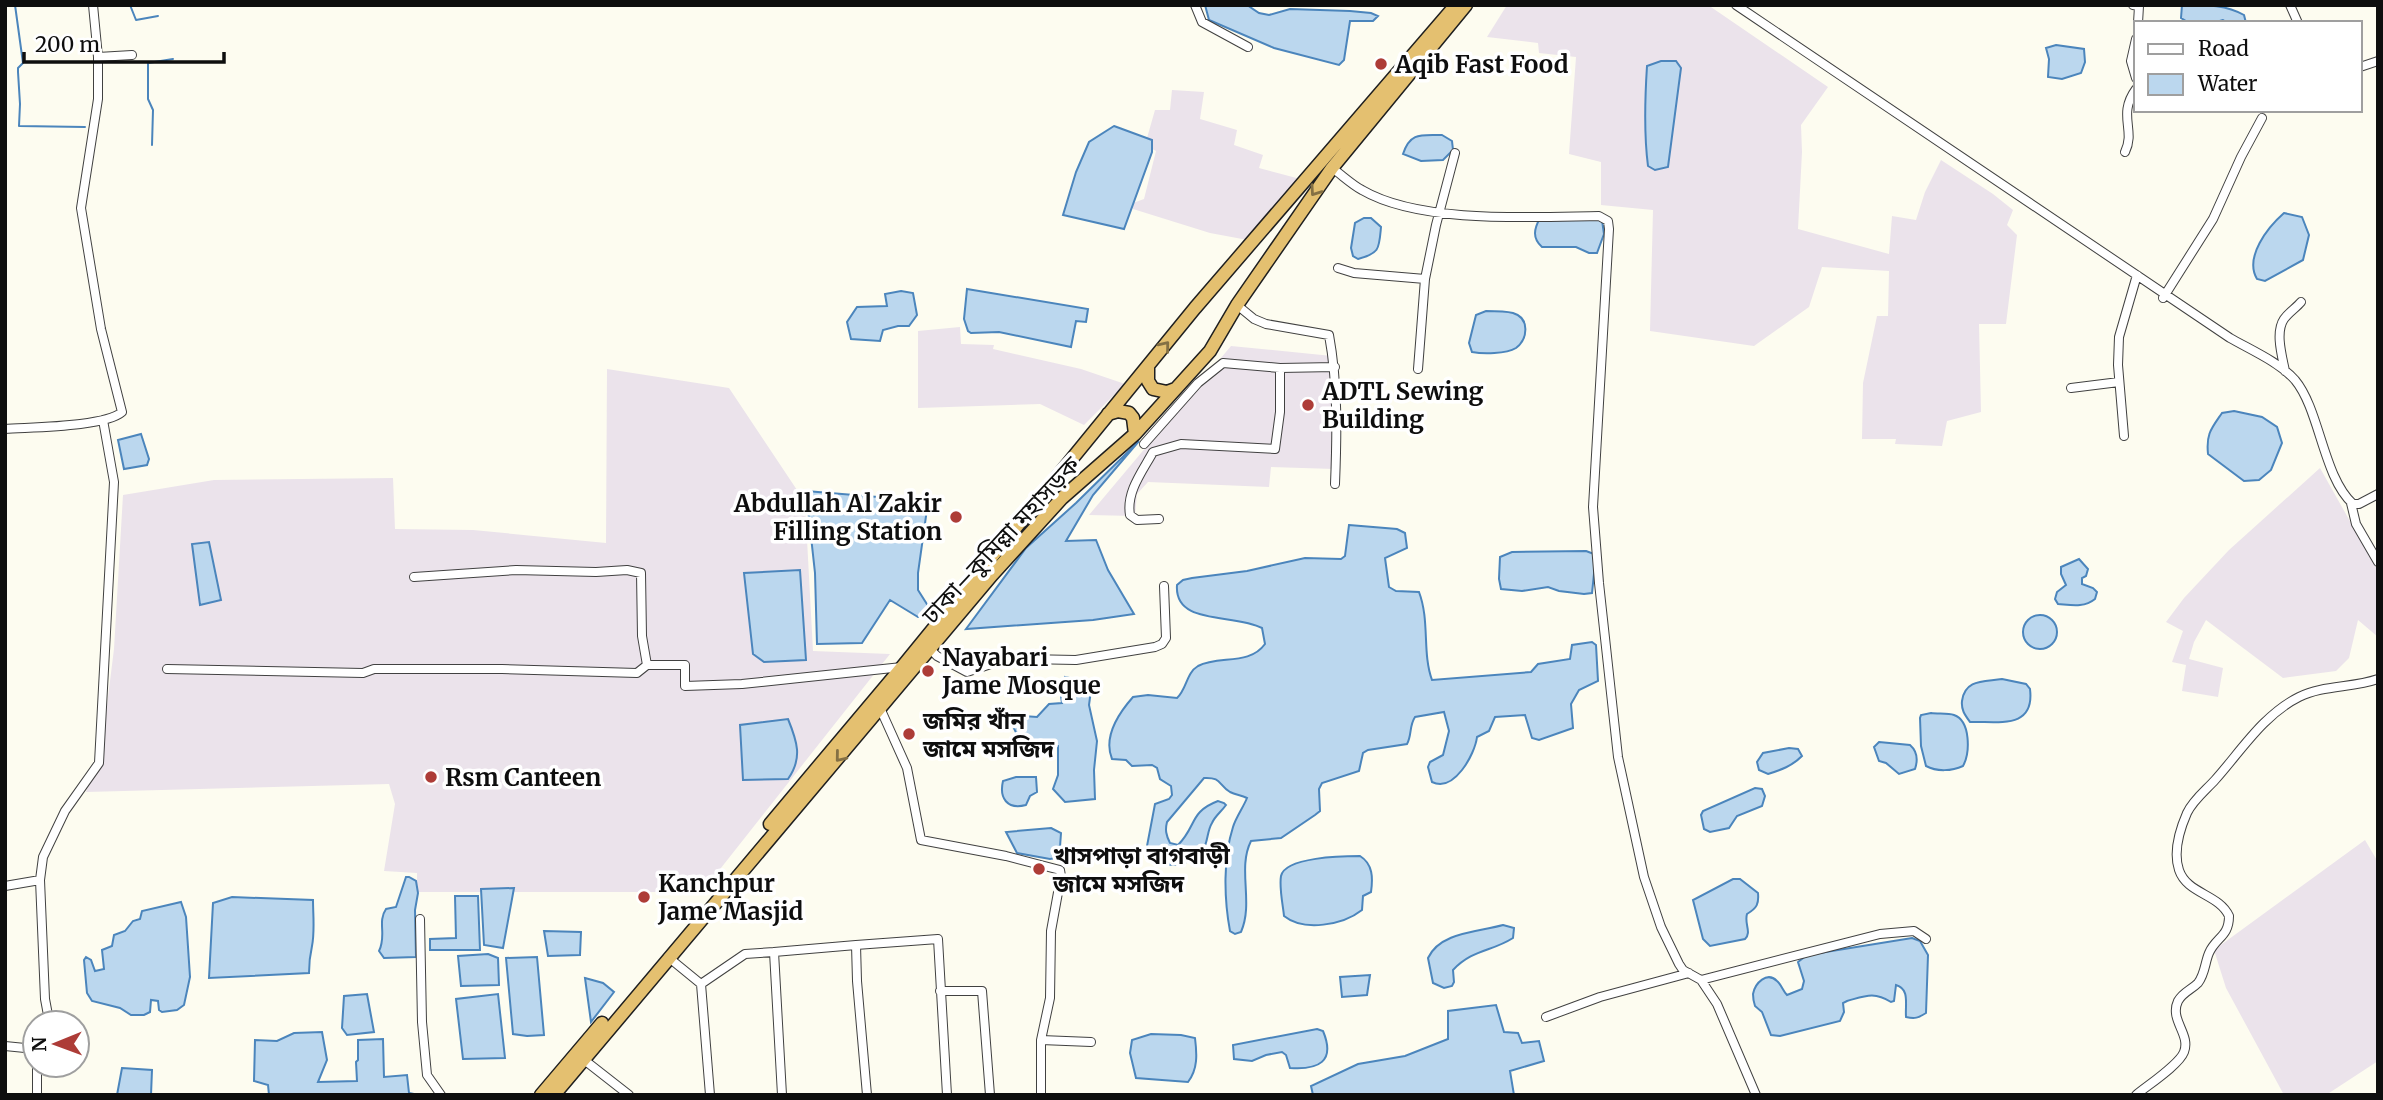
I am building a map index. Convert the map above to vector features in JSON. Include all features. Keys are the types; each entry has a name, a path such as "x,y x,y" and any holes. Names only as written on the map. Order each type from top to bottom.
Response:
{"highway":[{"name":"ঢাকা–কুমিল্লা মহাসড়ক","path":"554,1095 639,986 1195,308 1455,5"},
{"name":"ঢাকা–কুমিল্লা মহাসড়ক","path":"541,1095 668,957 992,575 1062,498 1135,434 1210,351 1237,305 1332,168 1466,5"},
{"path":"1148,366 1148,381 1153,389 1167,392 1175,389"},
{"path":"1108,415 1118,411 1129,413 1133,418 1135,434"}],"street":[{"path":"5,429 103,420 122,412 102,329 81,208 98,99 98,57 93,5"},
{"path":"1195,5 1202,22 1248,47"},
{"path":"1736,5 2137,275 2164,296 2285,371 2300,387 2340,486 2351,503 2356,524 2378,562"},
{"path":"2133,5 2139,6 2138,21"},
{"path":"2134,48 2131,61 2134,71"},
{"path":"98,57 132,55"},
{"path":"2125,152 2129,140 2126,111 2129,98 2134,92"},
{"path":"2164,296 2213,219 2262,118"},
{"path":"1418,369 1425,279 1455,153"},
{"path":"1332,168 1363,191 1400,204 1441,212 1500,217 1600,216 1608,221 1593,508 1612,719 1618,757 1644,877 1661,927 1679,964 1702,980 1727,1024 1756,1095"},
{"path":"1338,268 1354,273 1425,279"},
{"path":"2124,436 2119,382 2119,337 2137,275"},
{"path":"2285,371 2281,326 2301,302"},
{"path":"1237,305 1254,319 1266,324 1329,335 1335,367 1335,484"},
{"path":"1144,444 1198,383 1223,363 1280,368 1335,367"},
{"path":"1159,519 1137,520 1130,515 1129,510 1132,492 1153,452 1181,444 1275,449 1280,412 1280,368"},
{"path":"2071,388 2119,382"},
{"path":"47,1009 40,880 43,857 65,811 99,763 114,482 103,420"},
{"path":"2351,503 2359,504 2378,494"},
{"path":"414,577 516,570 609,570 642,573 642,636 647,665"},
{"path":"930,649 937,656 967,671 1000,661 1076,660 1155,648 1166,638 1164,586"},
{"path":"167,669 363,673 374,669 502,669 637,673 647,665 685,665 685,686 742,684 902,667"},
{"path":"2136,1095 2182,1056 2186,1040 2178,1024 2176,1005 2181,995 2197,983 2209,953 2229,926 2229,916 2217,901 2195,889 2180,874 2176,854 2187,813 2253,734 2287,704 2312,692 2378,680"},
{"path":"880,708 907,768 921,840 1006,856 1060,870 1051,931 1050,998 1041,1040 1041,1095"},
{"path":"5,886 40,880"},
{"path":"419,919 422,1022 427,1075 442,1095"},
{"path":"1702,980 1880,934 1914,931 1926,939"},
{"path":"701,984 745,954 938,939 947,1095"},
{"path":"856,945 867,1095"},
{"path":"774,952 782,1095"},
{"path":"668,957 701,984 709,1095"},
{"path":"1546,1017 1600,997 1689,973"},
{"path":"940,991 982,991 990,1095"},
{"path":"1041,1040 1091,1042"},
{"path":"583,1059 629,1095"}],"shaded area":[{"path":"1507,5 1708,5 1828,87 1801,125 1798,229 1889,254 1892,216 1916,220 1925,192 1941,160 2013,210 2007,225 2017,235 2006,324 1979,324 1981,412 1947,421 1942,446 1895,444 1896,439 1862,439 1863,383 1877,316 1888,316 1889,271 1822,267 1809,307 1754,346 1650,331 1653,210 1601,205 1601,162 1569,154 1576,57 1539,53 1538,43 1487,37"},
{"path":"1172,90 1204,92 1200,119 1237,130 1234,145 1263,155 1259,168 1304,180 1253,241 1210,233 1133,209 1133,203 1144,199 1156,151 1145,145 1155,110 1170,110"},
{"path":"960,327 961,344 994,345 993,349 1081,369 1125,384 1084,425 1040,404 918,408 918,331"},
{"path":"1231,346 1332,356 1339,369 1334,469 1271,467 1269,487 1148,482 1137,494 1135,516 1089,515"},
{"path":"607,369 729,388 805,502 813,651 890,654 702,892 417,892 417,873 384,871 395,804 389,784 86,792 103,737 114,649 123,495 214,480 393,478 395,529 473,530 606,543"},
{"path":"2320,468 2378,571 2378,637 2358,620 2349,658 2336,671 2283,678 2206,620 2194,642 2189,659 2223,668 2218,697 2182,691 2186,665 2172,662 2183,631 2166,622 2184,598 2229,550"},
{"path":"2365,840 2378,862 2378,1061 2326,1095 2284,1095 2226,988 2214,950"}],"water":[{"path":"1205,5 1247,5 1259,13 1269,15 1290,9 1350,11 1378,16 1373,21 1350,21 1344,60 1339,65 1274,48 1209,20"},
{"path":"2182,5 2214,6 2244,15 2246,21 2185,21 2181,18"},
{"path":"2056,45 2084,49 2085,62 2081,73 2062,79 2048,77 2049,59 2046,48"},
{"path":"1661,61 1676,61 1681,68 1668,167 1655,170 1648,166 1646,78 1647,66"},
{"path":"1114,126 1152,140 1152,152 1124,229 1063,215 1076,172 1089,142"},
{"path":"1442,135 1452,141 1453,150 1443,160 1421,161 1403,154 1409,142 1417,136"},
{"path":"2284,213 2302,217 2309,235 2303,260 2265,281 2257,279 2253,261 2256,252 2265,234"},
{"path":"1371,218 1381,227 1380,240 1371,255 1358,259 1353,256 1351,248 1355,223"},
{"path":"1540,218 1602,220 1604,234 1597,253 1589,253 1576,247 1542,247 1535,237 1535,230"},
{"path":"967,289 1088,309 1086,322 1076,321 1071,347 999,332 971,333 964,319"},
{"path":"901,291 913,293 917,315 909,326 883,330 880,341 851,339 847,322 857,307 887,306 885,294"},
{"path":"1486,311 1513,313 1522,319 1525,334 1516,348 1494,353 1472,352 1469,343 1476,315"},
{"path":"2234,411 2262,417 2277,427 2282,443 2271,470 2259,480 2244,481 2208,454 2212,428 2222,413"},
{"path":"141,434 149,459 147,465 124,469 118,440"},
{"path":"1139,441 1093,495 1066,541 1096,540 1108,570 1134,614 1093,620 966,629 1026,548"},
{"path":"806,491 902,499 915,496 928,502 918,573 918,590 930,609 925,616 918,617 890,600 862,643 817,644 815,573"},
{"path":"1349,525 1397,529 1405,533 1407,548 1385,558 1389,587 1396,591 1419,592 1432,680 1531,672 1538,664 1570,659 1572,645 1592,642 1596,645 1598,681 1579,690 1571,704 1573,728 1539,740 1532,738 1525,715 1495,717 1489,731 1477,737 1468,762 1448,782 1432,782 1428,767 1430,762 1443,755 1449,731 1444,712 1415,717 1407,744 1363,753 1359,771 1322,783 1319,789 1320,811 1315,815 1281,838 1251,841 1245,863 1245,921 1241,932 1235,934 1230,931 1228,919 1226,865 1233,827 1247,798 1230,792 1217,780 1204,778 1167,822 1166,830 1170,843 1178,845 1202,810 1218,801 1224,803 1226,805 1210,826 1203,850 1195,859 1183,863 1158,863 1147,846 1155,804 1169,799 1172,795 1171,786 1160,779 1157,768 1152,765 1132,766 1126,760 1112,759 1109,742 1111,734 1117,718 1133,697 1148,695 1177,698 1198,666 1242,658 1258,651 1265,644 1262,628 1195,613 1185,607 1179,598 1177,585 1192,578 1247,571 1305,558 1341,559 1345,556"},
{"path":"209,542 221,600 200,605 192,544"},
{"path":"1586,551 1594,554 1592,593 1559,591 1548,587 1522,591 1501,589 1500,557 1512,552"},
{"path":"2079,559 2088,569 2086,576 2082,578 2082,584 2097,592 2095,599 2082,605 2058,604 2055,599 2057,592 2066,585 2061,567"},
{"path":"800,570 806,660 764,662 753,654 744,573"},
{"path":"2040,615 2052,620 2057,632 2052,644 2040,649 2028,644 2023,632 2028,620"},
{"path":"1065,677 1092,683 1089,705 1097,741 1095,799 1065,802 1053,789 1058,775 1058,746 1032,743 1021,738 1016,733 1010,715 1037,717 1049,704 1062,703 1060,689"},
{"path":"2002,679 2026,684 2030,689 2027,711 2021,717 2003,722 1970,722 1962,704 1967,689 1976,683"},
{"path":"1921,715 1954,715 1964,724 1968,746 1963,766 1944,770 1926,766 1921,746 1920,718"},
{"path":"788,719 794,735 797,757 788,779 743,780 740,725"},
{"path":"1879,742 1910,745 1917,756 1915,769 1899,774 1886,763 1879,761 1874,747"},
{"path":"1798,749 1802,756 1790,765 1768,774 1759,770 1757,762 1763,753"},
{"path":"1016,777 1036,777 1037,792 1030,796 1026,805 1009,804 1002,793 1003,781"},
{"path":"1755,788 1762,789 1765,796 1762,806 1737,816 1729,828 1710,832 1704,829 1701,815 1703,811"},
{"path":"1051,828 1061,833 1056,858 1050,859 1017,853 1006,832"},
{"path":"1360,856 1370,867 1372,877 1371,892 1363,896 1362,910 1345,920 1323,925 1302,924 1284,916 1281,876 1285,870 1303,861"},
{"path":"406,877 416,881 418,893 415,910 416,957 384,958 379,951 383,914 386,909 396,907"},
{"path":"1733,879 1740,879 1758,893 1757,905 1747,914 1747,936 1745,939 1710,946 1703,939 1693,900"},
{"path":"514,888 503,948 484,945 481,889"},
{"path":"455,896 478,896 480,950 430,950 430,939 456,938"},
{"path":"232,897 313,900 309,973 209,978 213,903"},
{"path":"181,902 186,917 190,977 184,1005 177,1010 162,1012 159,1010 158,1001 151,1000 150,1012 131,1015 120,1008 92,1001 87,993 86,957 91,960 95,971 104,969 102,950 112,946 114,935 125,931 133,921 140,919 142,911"},
{"path":"1503,925 1514,928 1513,938 1460,963 1453,970 1452,986 1444,988 1433,983 1428,958 1441,943 1461,934"},
{"path":"544,931 581,932 580,955 548,956"},
{"path":"1912,938 1920,941 1928,955 1926,1013 1916,1018 1906,1017 1905,993 1896,985 1894,1001 1869,996 1847,1001 1843,1003 1844,1012 1840,1021 1780,1036 1771,1035 1762,1012 1755,1006 1753,994 1759,982 1773,978 1787,995 1802,989 1804,981 1798,962 1807,955"},
{"path":"488,954 498,958 499,985 461,986 458,956"},
{"path":"537,957 544,1035 513,1034 506,958"},
{"path":"1370,975 1367,995 1342,997 1340,977"},
{"path":"585,978 603,983 614,992 591,1022"},
{"path":"367,994 374,1032 347,1035 342,1028 344,996"},
{"path":"498,994 505,1058 463,1059 456,999"},
{"path":"1496,1005 1504,1032 1518,1033 1522,1043 1539,1041 1544,1061 1510,1071 1514,1095 1313,1095 1311,1086 1358,1064 1405,1056 1448,1039 1448,1011"},
{"path":"1317,1029 1323,1031 1327,1050 1326,1057 1316,1065 1290,1068 1286,1055 1282,1052 1252,1061 1234,1059 1233,1045"},
{"path":"322,1032 327,1060 318,1082 357,1081 358,1040 383,1039 384,1077 407,1075 409,1093 419,1095 269,1095 268,1085 254,1081 255,1040 277,1041 294,1033"},
{"path":"1151,1034 1195,1038 1195,1067 1188,1082 1136,1078 1130,1053 1132,1040"},
{"path":"122,1068 152,1070 151,1095 117,1095"}],"waterway":[{"path":"15,5 23,63 18,68 19,126 85,127"},
{"path":"130,5 136,20 158,16"},
{"path":"152,145 153,110 148,99 148,63 173,59"}],"place":[{"name":"Aqib Fast Food","path":"1381,64"},
{"name":"ADTL Sewing Building","path":"1308,405"},
{"name":"Abdullah Al Zakir Filling Station","path":"956,517"},
{"name":"Nayabari Jame Mosque","path":"928,671"},
{"name":"জমির খাঁন জামে মসজিদ","path":"909,734"},
{"name":"Rsm Canteen","path":"431,777"},
{"name":"খাসপাড়া বাগবাড়ী জামে মসজিদ","path":"1039,869"},
{"name":"Kanchpur Jame Masjid","path":"644,897"}]}
